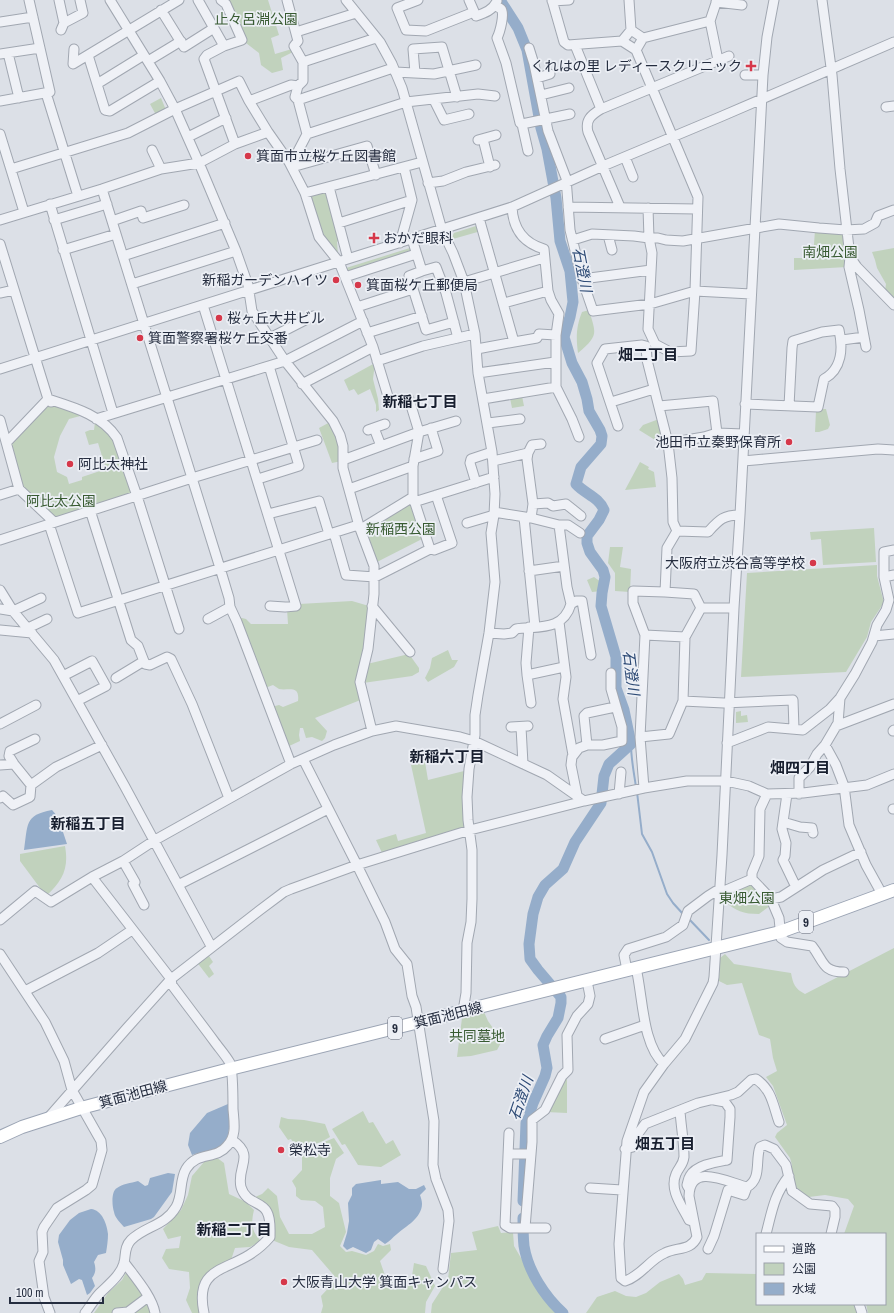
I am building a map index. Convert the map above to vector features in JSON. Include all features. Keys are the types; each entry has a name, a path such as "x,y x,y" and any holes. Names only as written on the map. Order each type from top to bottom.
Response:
{"main road":[{"name":"箕面池田線","path":"0,1137 49,1117 81,1108 780,932 890,893"}],"street":[{"path":"0,101 50,92 30,0"},
{"path":"59,0 63,26 83,13 80,0"},
{"path":"110,0 160,81 188,137 236,251 250,291 249,297 252,310 285,361 333,422 341,440 343,468 359,526 374,566 374,594 368,649 360,682 372,731"},
{"path":"74,49 74,64 88,54 179,0"},
{"path":"198,0 224,46"},
{"path":"221,0 226,4 242,40 224,46 207,55 204,59 235,144"},
{"path":"286,0 298,41 294,46 303,62 303,80 298,86 295,97 298,100 307,134 290,165"},
{"path":"346,0 380,42 402,88 442,230 464,282 475,334 478,374 488,423 492,456 494,477 494,513 491,533 495,582 489,633 478,695 474,741 469,769 467,797 470,830 472,899 467,943 466,993 463,1011"},
{"path":"418,0 397,8 406,30 426,31 474,12"},
{"path":"469,0 476,16 489,12 496,2 503,13 500,34 497,38 506,63 528,151"},
{"path":"569,0 552,1 564,42 568,45 622,42 636,50 698,197 695,291 691,351 670,352 655,344 648,329 652,253 648,208"},
{"path":"622,42 631,30 629,0"},
{"path":"713,1099 725,1102 730,1109 727,1160 707,1165 693,1172 690,1176 687,1185 689,1189 697,1238 690,1246 667,1252 656,1258 631,1279 625,1281 621,1278 619,1244 625,1149 644,1092 687,1035 713,983 720,891 763,75 767,37 774,0"},
{"path":"822,0 831,69 846,230 850,257 849,266 866,347"},
{"path":"718,60 710,21 717,1 742,5"},
{"path":"161,10 184,46 214,28"},
{"path":"296,32 356,13"},
{"path":"0,22 33,17"},
{"path":"636,50 643,38 710,21"},
{"path":"631,30 643,38"},
{"path":"303,62 376,38"},
{"path":"97,84 181,41"},
{"path":"0,369 512,207 603,166 894,42"},
{"path":"575,45 601,109"},
{"path":"415,73 412,48 442,47 457,97"},
{"path":"19,98 4,53 40,48"},
{"path":"529,48 541,94 542,119 563,166 570,230 582,279 594,311 650,304 695,291 751,294"},
{"path":"88,54 105,110 110,111 160,81"},
{"path":"620,207 587,126 591,115 601,109 729,56"},
{"path":"298,100 394,70 434,74 476,65"},
{"path":"537,78 550,74"},
{"path":"744,75 763,75"},
{"path":"11,169 128,133 175,109 239,80 249,102 290,165 305,192 319,237 339,262 373,347 390,403 409,399 419,432 414,463 414,500 430,549"},
{"path":"249,102 290,85 298,86"},
{"path":"541,94 569,88"},
{"path":"46,93 78,196"},
{"path":"307,134 406,102 478,94 495,96"},
{"path":"434,100 444,120 470,114"},
{"path":"522,124 570,114"},
{"path":"188,137 226,118"},
{"path":"0,220 102,189 161,169 199,163 235,144 268,132"},
{"path":"0,134 4,158 11,169 24,212"},
{"path":"428,183 443,181 466,172 492,166 480,139 496,135"},
{"path":"290,165 367,146 376,175"},
{"path":"152,150 161,169"},
{"path":"625,157 633,177"},
{"path":"305,192 422,162"},
{"path":"400,243 412,200 404,167"},
{"path":"329,187 348,259"},
{"path":"102,189 220,568 229,598 230,607 291,764"},
{"path":"339,223 412,200"},
{"path":"50,204 113,413"},
{"path":"54,220 107,204"},
{"path":"112,221 140,212 143,218 184,205"},
{"path":"512,207 512,212 519,232 525,240 534,246 544,249 548,291 559,314 556,335 556,387 579,437"},
{"path":"568,207 697,209"},
{"path":"573,240 592,234 634,236 683,241 779,224 846,230 864,229 875,223 878,216 894,210"},
{"path":"479,218 514,342"},
{"path":"123,256 225,223"},
{"path":"63,250 116,234"},
{"path":"608,235 612,250"},
{"path":"412,239 422,271"},
{"path":"1,249 35,358 50,400"},
{"path":"132,284 236,251"},
{"path":"345,277 416,254"},
{"path":"850,257 857,267 894,305"},
{"path":"464,282 544,258"},
{"path":"454,322 426,330 409,276 436,267 454,322 458,338"},
{"path":"582,279 651,270"},
{"path":"357,307 413,289"},
{"path":"0,294 14,290"},
{"path":"504,303 548,291"},
{"path":"204,305 296,606 270,606"},
{"path":"270,338 298,319 313,316"},
{"path":"367,333 422,316"},
{"path":"96,418 285,361 363,321"},
{"path":"745,404 789,406 818,407 824,379 832,375 841,354 842,340 840,330 822,332 793,341 789,406"},
{"path":"377,361 423,346 475,334"},
{"path":"477,350 537,338 539,334 556,335"},
{"path":"842,340 864,337"},
{"path":"618,426 598,363 605,349 642,345 646,346 647,360 668,443 672,478 673,522 677,531"},
{"path":"302,384 373,347"},
{"path":"478,374 555,362"},
{"path":"258,479 299,466 269,366"},
{"path":"483,399 556,387"},
{"path":"610,402 654,389"},
{"path":"50,400 80,410 96,418 112,430 117,438 179,629"},
{"path":"6,442 50,400"},
{"path":"659,406 713,401 717,432"},
{"path":"488,423 520,419"},
{"path":"0,420 19,489 52,523 78,613 331,533 355,526 364,527 414,500 436,495 494,477"},
{"path":"343,460 419,432 456,421"},
{"path":"381,446 371,429 385,424"},
{"path":"349,489 414,463 438,451 431,428"},
{"path":"668,443 704,437 717,432 744,434"},
{"path":"0,540 90,510 317,440"},
{"path":"531,703 526,675 526,663 532,627 527,518 533,504 530,486 528,452 532,445 541,444"},
{"path":"743,461 878,449 894,450"},
{"path":"476,483 470,463 471,459 528,452"},
{"path":"0,495 19,489"},
{"path":"268,514 319,501 346,575 374,577 430,549 434,550 452,543 436,495"},
{"path":"533,504 548,503 553,506 566,504 581,516"},
{"path":"90,510 131,640 138,646 145,664 150,665 167,657 171,659 192,704 229,798"},
{"path":"467,523 494,513 559,525 568,525 580,533"},
{"path":"677,531 708,532 721,518 731,515 740,515"},
{"path":"489,633 504,634 512,633 516,629 547,627 558,622 568,612 571,604 564,566 559,525"},
{"path":"665,592 667,548 677,531"},
{"path":"727,743 768,726 803,730 830,709 840,698 855,674 874,636 877,625 886,610 889,600 884,577 884,552 894,550"},
{"path":"529,571 564,566"},
{"path":"884,577 894,575"},
{"path":"0,590 13,611 54,660 155,840 211,946"},
{"path":"639,789 645,635 633,603 633,591 694,594 701,608"},
{"path":"0,609 13,611 41,598"},
{"path":"571,604 576,601 582,601 591,656"},
{"path":"372,606 410,652"},
{"path":"208,619 230,607"},
{"path":"701,608 734,608"},
{"path":"640,737 669,734 683,701 685,637 701,608"},
{"path":"0,630 30,631 48,619"},
{"path":"558,622 566,677 563,698 573,755 571,765 580,798"},
{"path":"874,636 894,634"},
{"path":"645,635 685,637"},
{"path":"63,676 92,661 106,686 77,701"},
{"path":"116,678 144,661"},
{"path":"526,675 564,667"},
{"path":"573,755 579,748 586,745 603,745 622,741 622,727 611,689 611,673"},
{"path":"799,794 799,778 810,767 838,723 840,698"},
{"path":"683,701 730,703 793,700 794,729"},
{"path":"836,726 894,704"},
{"path":"0,724 36,705"},
{"path":"586,745 584,716 587,713 615,707"},
{"path":"0,920 35,891 51,902 155,840 291,764 334,745 372,731 396,726 460,736 548,775 580,798"},
{"path":"511,727 524,726 523,764"},
{"path":"0,798 3,796 13,805 30,797 31,785 9,756 10,751 35,739"},
{"path":"31,785 56,768 102,745"},
{"path":"825,745 836,765 844,789 849,825 860,852 874,882 890,893"},
{"path":"303,759 385,922 395,949 407,964 412,996 419,1022 434,1121 433,1165 436,1179 448,1210 449,1221 443,1269"},
{"path":"0,765 14,764"},
{"path":"619,794 620,772"},
{"path":"49,1117 170,979 211,946 284,892 357,865 580,798 597,798 687,781 726,781 749,786 767,794 799,794 867,785 894,774"},
{"path":"767,794 760,809 759,856 752,873 752,879 771,898 779,918 781,938 787,942 812,946 824,966 834,972 844,972"},
{"path":"787,794 782,829 786,843 785,856 783,860 796,887"},
{"path":"178,885 328,809"},
{"path":"783,822 800,827 812,828 813,833"},
{"path":"771,898 780,897 823,870 860,852"},
{"path":"123,860 135,882 133,884 144,904"},
{"path":"85,1313 98,1295 118,1274 124,1262 124,1252 129,1242 138,1233 156,1226 167,1218 176,1207 180,1197 182,1178 187,1168 194,1160 202,1156 216,1154 227,1148 232,1140 235,1128 230,1064 172,985 170,979 92,877"},
{"path":"664,1064 660,1061 650,1043 645,1026 639,983 624,955 628,949 666,937 683,925 688,911 716,891 724,891 752,879"},
{"path":"25,991 98,953 132,930"},
{"path":"0,954 45,1022 64,1061 72,1090 101,1141 102,1150 92,1185 57,1208 42,1232 43,1252 39,1261 44,1298 50,1313"},
{"path":"525,1228 527,1154 532,1120 545,1110 562,1076 568,1070 567,1035 577,1016 588,1004 590,996 587,980"},
{"path":"605,1039 645,1026"},
{"path":"625,1149 633,1147 637,1135 644,1124 713,1099 732,1095 738,1092 751,1080 756,1079 769,1091 779,1122"},
{"path":"680,1111 684,1157 683,1165 676,1173 674,1180 675,1191 690,1220 694,1223"},
{"path":"509,1133 505,1225 510,1228 546,1228"},
{"path":"204,1313 202,1293 205,1284 211,1275 249,1255 261,1247 270,1237 270,1222 267,1212 264,1207 248,1198 241,1186 244,1154 240,1146 232,1140"},
{"path":"708,1249 714,1236 728,1190 744,1195 747,1186 755,1181 758,1152 760,1147 765,1145 774,1149 786,1165 792,1191 810,1204 832,1206 835,1210 835,1218 831,1233"},
{"path":"508,1154 527,1154"},
{"path":"689,1189 693,1182 702,1177 709,1176 747,1186"},
{"path":"766,1233 775,1198 780,1187 789,1176"},
{"path":"590,1188 622,1190"},
{"path":"124,1262 148,1297 155,1313"},
{"path":"114,1312 128,1312 148,1297"}],"green space":[{"name":"止々呂淵公園","path":"226,0 268,0 279,35 271,38 275,54 292,49 293,52 281,58 283,70 272,73 261,65 259,53 246,43 229,2"},
{"path":"161,98 166,110 156,115 150,104"},
{"path":"328,189 341,238 337,242 338,255 320,231 309,193"},
{"path":"479,225 481,231 453,239 452,237 454,233"},
{"name":"南畑公園","path":"815,230 842,232 845,235 847,267 794,270 794,258 813,258"},
{"path":"413,247 415,254 348,274 346,268"},
{"path":"894,248 894,300 885,291 886,284 877,268 872,252"},
{"path":"589,310 594,329 593,338 578,353 577,337 579,323 582,312"},
{"path":"375,363 373,379 379,410 376,412 376,405 370,389 358,395 354,389 349,391 344,380"},
{"path":"522,396 524,406 512,408 510,398"},
{"name":"阿比太神社","path":"54,403 84,415 69,419 60,436 54,457 57,472 67,477 69,484 82,480 82,477 106,469 98,443 89,445 85,432 94,430 95,422 112,435 131,493 53,519 22,485 12,444 48,404"},
{"path":"821,409 826,409 830,425 828,429 815,432 816,411 821,411"},
{"path":"659,419 664,442 660,443 639,430 643,425"},
{"path":"332,421 338,434 342,461 332,463 319,428"},
{"path":"640,462 654,472 656,487 625,490"},
{"name":"新稲西公園","path":"411,502 424,538 375,563 363,530"},
{"path":"874,528 876,562 823,565 821,539 811,540 810,532"},
{"path":"610,547 623,547 620,567 631,569 630,592 615,591 615,573 608,563"},
{"path":"877,565 877,576 883,604 871,622 867,637 846,672 741,677 747,573"},
{"path":"594,577 601,582 601,591 592,592 587,580"},
{"path":"352,601 369,606 363,699 315,718 327,731 325,738 322,741 312,737 306,738 303,728 300,728 300,741 287,747 271,707 279,705 283,707 298,701 297,692 293,689 279,689 273,685 265,688 238,617 246,619 251,624 288,624 287,609 299,604"},
{"path":"448,650 452,660 458,660 454,667 428,682 425,678 430,668 432,658"},
{"path":"409,654 419,668 419,672 412,676 363,683 367,664"},
{"path":"741,711 741,716 747,715 748,722 736,723 736,712"},
{"path":"425,762 428,780 468,770 468,828 383,855 376,840 396,834 398,841 426,833 411,765"},
{"path":"65,846 66,861 63,874 57,885 46,896 20,861 20,854"},
{"name":"東畑公園","path":"751,882 771,905 759,914 740,911 724,901 725,892"},
{"path":"894,948 894,1313 868,1313 866,1305 886,1305 886,1233 844,1233 854,1206 848,1199 825,1195 809,1197 797,1191 790,1173 792,1165 790,1158 775,1137 777,1133 787,1125 773,1086 766,1077 777,1071 770,1039 759,1035 742,983 727,985 719,981 720,958 725,954 734,964 791,973 795,986 805,994"},
{"path":"207,953 213,962 209,966 214,974 209,978 196,961"},
{"name":"共同墓地","path":"484,1012 488,1021 502,1041 497,1050 471,1056 457,1057 462,1018"},
{"path":"563,1077 567,1077 567,1113 546,1112"},
{"path":"363,1111 369,1123 373,1122 386,1144 393,1140 401,1155 381,1167 358,1165 345,1144 342,1145 332,1129"},
{"path":"281,1117 325,1124 330,1137 298,1151 291,1139 288,1140 279,1127"},
{"path":"334,1138 344,1153 336,1159 330,1178 330,1196 339,1203 346,1232 340,1246 346,1252 352,1251 366,1255 374,1251 378,1244 383,1246 390,1244 391,1250 380,1261 388,1284 412,1276 414,1263 426,1266 435,1286 426,1302 425,1313 321,1313 323,1306 321,1296 337,1279 312,1250 289,1247 272,1240 272,1222 253,1198 262,1194 268,1188 277,1196 280,1217 289,1234 312,1234 325,1227 323,1207 315,1201 301,1200 296,1196 296,1188 292,1181 302,1170 302,1151"},
{"path":"216,1157 224,1163 229,1194 246,1202 254,1210 252,1219 253,1227 255,1234 261,1241 250,1247 235,1248 231,1260 211,1271 201,1313 192,1313 186,1300 190,1288 189,1272 169,1269 162,1258 166,1249 179,1248 181,1236 168,1239 163,1229 181,1210 188,1195 192,1176 204,1162"},
{"path":"498,1226 501,1233 513,1232 514,1246 542,1294 558,1313 431,1313 432,1304 448,1279 451,1253 477,1250 472,1232"},
{"path":"127,1271 152,1313 94,1313 108,1293 122,1280"},
{"path":"706,1273 756,1274 756,1305 854,1305 858,1313 586,1313 597,1297 615,1291 626,1296 636,1297 646,1293 660,1282 679,1274 685,1285 702,1280"}],"water":[{"path":"52,810 58,817 67,844 24,850 29,822 36,815"},
{"path":"228,1104 229,1131 224,1143 220,1147 213,1150 192,1155 188,1145 190,1133 207,1113"},
{"path":"168,1173 175,1174 172,1192 154,1217 124,1227 117,1218 113,1209 112,1199 115,1190 121,1186 138,1181 145,1186 148,1185 150,1178"},
{"path":"381,1180 381,1184 398,1182 409,1189 416,1189 424,1185 426,1189 420,1195 422,1204 419,1214 412,1222 385,1244 378,1239 374,1242 371,1250 366,1253 353,1247 347,1250 343,1246 349,1221 348,1203 352,1195 352,1188 356,1184"},
{"path":"91,1209 98,1212 103,1218 108,1236 106,1253 98,1255 94,1262 95,1270 92,1278 95,1286 87,1295 82,1280 79,1279 71,1284 63,1265 58,1242 59,1235 70,1220 79,1213"}],"waterway":[{"name":"石澄川","path":"500,0 518,28 527,50 541,128 547,149 556,198 560,241 570,271 573,302 564,337 572,363 582,382 589,411 602,436 601,444 581,467 576,484 599,502 604,510 599,520 587,536 587,543 590,552 603,570 605,577 601,606 616,657 616,688 624,710 631,744 609,764 604,776 601,803 575,842 563,869 545,885 538,897 533,914 529,944 530,959 561,997 561,1003 558,1018 543,1045 547,1068 533,1103 530,1112 531,1114 526,1123 523,1201"},
{"path":"631,744 636,787"},
{"path":"637,792 642,834 652,852 667,894 683,914"},
{"path":"688,918 709,940"},
{"name":"石澄川","path":"523,1218 524,1246 529,1265 538,1283 556,1307 563,1313"}],"place":[{"name":"くれはの里 レディースクリニック","path":"751,66"},
{"name":"箕面市立桜ケ丘図書館","path":"248,156"},
{"name":"おかだ眼科","path":"374,238"},
{"name":"新稲ガーデンハイツ","path":"336,280"},
{"name":"箕面桜ケ丘郵便局","path":"358,285"},
{"name":"桜ヶ丘大井ビル","path":"219,318"},
{"name":"箕面警察署桜ケ丘交番","path":"140,338"},
{"name":"池田市立秦野保育所","path":"789,442"},
{"name":"阿比太神社","path":"70,464"},
{"name":"大阪府立渋谷高等学校","path":"813,563"},
{"name":"榮松寺","path":"281,1150"},
{"name":"大阪青山大学 箕面キャンパス","path":"284,1282"}],"district":[{"name":"畑二丁目","path":"648,355"},
{"name":"新稲七丁目","path":"420,402"},
{"name":"新稲六丁目","path":"447,757"},
{"name":"畑四丁目","path":"800,768"},
{"name":"新稲五丁目","path":"88,824"},
{"name":"畑五丁目","path":"665,1144"},
{"name":"新稲二丁目","path":"234,1230"}],"park label":[{"name":"阿比太公園","path":"61,501"}]}
